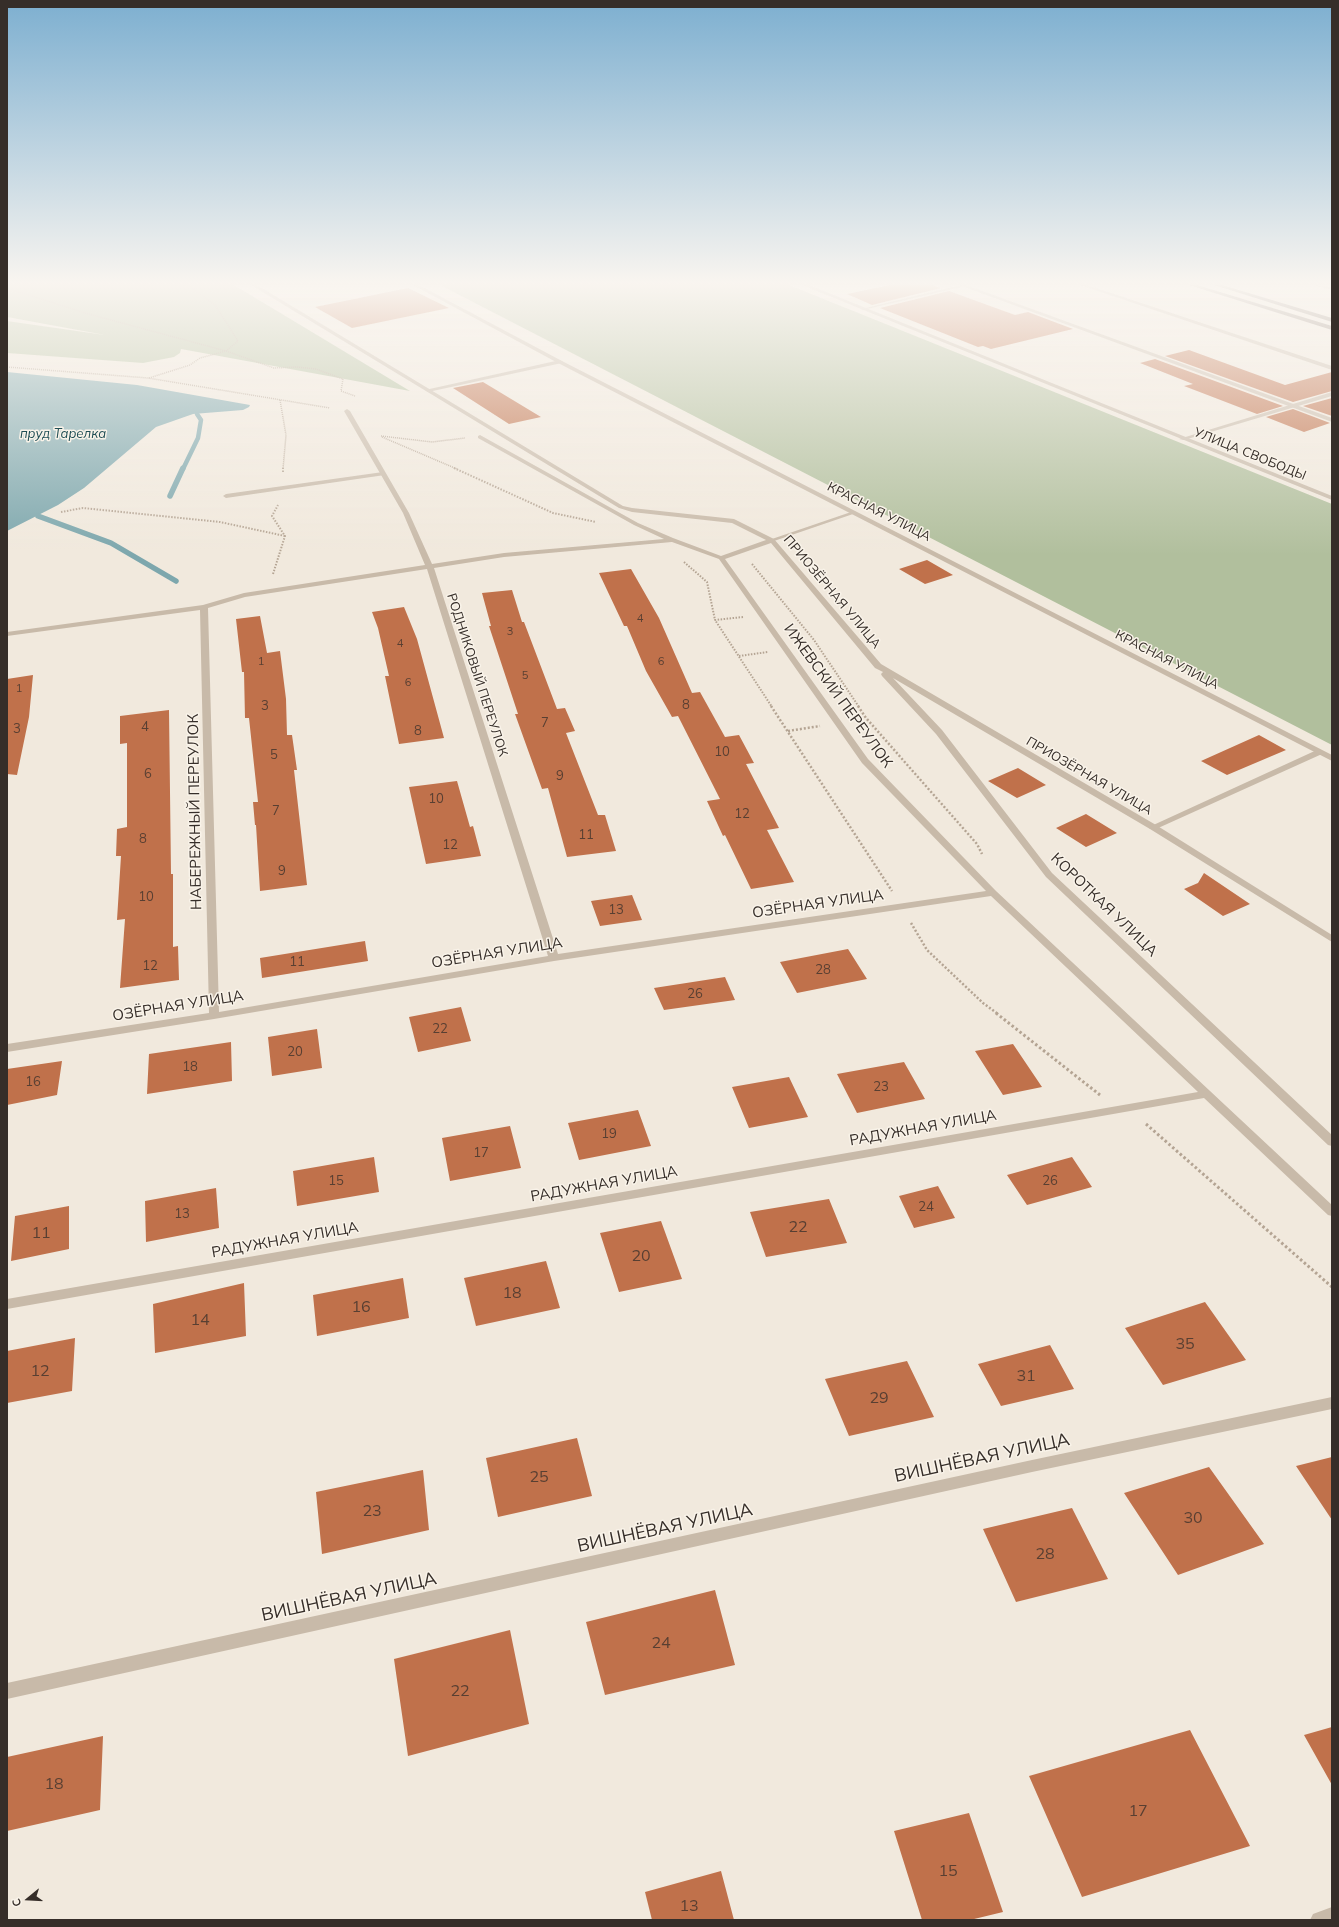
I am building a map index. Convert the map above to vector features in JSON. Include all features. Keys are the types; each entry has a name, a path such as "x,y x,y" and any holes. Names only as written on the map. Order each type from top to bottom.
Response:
{"street":[{"name":"ПРИОЗЁРНАЯ УЛИЦА","path":"403,375 621,507 632,510 734,521 772,540 878,666 1153,827 1332,939"},
{"path":"428,390 499,375"},
{"name":"КРАСНАЯ УЛИЦА","path":"585,375 1332,758"},
{"name":"УЛИЦА СВОБОДЫ","path":"1025,375 1332,498"},
{"path":"1209,375 1332,420"},
{"path":"1182,439 1332,394"},
{"name":"РОДНИКОВЫЙ ПЕРЕУЛОК","path":"347,411 362,434 406,514 429,566 554,958"},
{"path":"480,437 496,431"},
{"path":"480,437 636,524 721,558 853,513"},
{"path":"226,496 383,474"},
{"path":"7,634 204,607 244,595 429,566 541,552 673,540"},
{"name":"ИЖЕВСКИЙ ПЕРЕУЛОК","path":"721,558 865,761 993,893 1332,1212"},
{"name":"НАБЕРЕЖНЫЙ ПЕРЕУЛОК","path":"204,607 214,1016"},
{"name":"КОРОТКАЯ УЛИЦА","path":"878,666 939,732 1048,875 1332,1142"},
{"path":"1153,827 1319,752"},
{"name":"ОЗЁРНАЯ УЛИЦА","path":"7,1048 214,1016 554,958 993,893"},
{"name":"РАДУЖНАЯ УЛИЦА","path":"7,1304 1207,1094"},
{"name":"ВИШНЁВАЯ УЛИЦА","path":"7,1692 1032,1466 1332,1403"},
{"path":"1319,1920 1332,1916"}],"path":[{"path":"109,375 148,378 347,411"},
{"path":"148,378 158,375"},
{"path":"332,375 343,379 341,391 359,398"},
{"path":"480,437 432,442 378,435 516,495 553,513 600,522"},
{"path":"61,512 83,508 220,522 285,536"},
{"path":"660,542 707,582 715,620 902,907"},
{"path":"721,558 739,558 751,562 814,640 866,718 977,844 982,854 993,893"},
{"path":"715,620 761,614"},
{"path":"739,656 786,650"},
{"path":"788,731 838,723"}],"green space":[{"path":"322,375 383,375 410,391"},
{"path":"614,375 1012,375 1332,504 1332,745"}],"water":[{"name":"пруд Тарелка","path":"7,375 36,375 137,385 250,405 243,410 193,414 156,427 84,488 58,505 7,531"}],"building":[{"path":"1170,375 1198,375 1283,406 1257,414 1184,386 1193,384"},
{"path":"1218,375 1257,375 1285,385 1321,375 1332,375 1332,391 1293,402"},
{"path":"483,382 541,417 509,424 453,388"},
{"path":"1332,398 1332,416 1303,406"},
{"path":"1293,409 1330,423 1304,432 1266,417"},
{"path":"927,560 953,575 925,584 899,569"},
{"path":"631,569 659,618 692,693 700,692 725,737 739,735 754,763 746,764 779,828 767,830 794,882 751,889 725,835 723,836 707,801 720,799 678,716 672,717 646,671 627,626 624,626 599,573"},
{"path":"512,590 522,622 524,622 557,709 565,708 575,731 566,733 598,815 605,815 616,851 567,857 548,788 542,789 515,714 518,714 489,626 491,626 482,593"},
{"path":"404,607 417,639 444,738 399,744 385,676 389,676 378,628 372,612"},
{"path":"260,616 267,653 280,651 286,699 287,735 292,735 297,770 294,770 307,885 260,891 253,802 258,802 249,718 245,718 244,672 242,672 236,619"},
{"path":"33,675 29,717 17,775 7,774 7,679"},
{"path":"169,710 171,874 173,874 173,947 178,946 179,980 120,988 125,919 117,920 121,856 116,856 117,829 127,827 127,743 120,744 120,716"},
{"path":"1259,735 1286,750 1227,775 1201,761"},
{"path":"1018,768 1046,785 1017,798 988,781"},
{"path":"457,781 470,827 473,826 481,856 426,864 409,787"},
{"path":"1086,814 1117,833 1086,847 1056,828"},
{"path":"1204,873 1250,904 1223,916 1184,889 1198,883"},
{"path":"632,895 642,920 600,926 591,901"},
{"path":"365,941 368,961 262,978 260,958"},
{"path":"848,949 867,979 797,993 780,962"},
{"path":"725,977 735,1000 664,1010 654,988"},
{"path":"461,1007 471,1041 418,1052 409,1017"},
{"path":"317,1029 322,1068 272,1076 268,1037"},
{"path":"231,1042 232,1081 147,1094 149,1054"},
{"path":"1013,1044 1042,1087 1003,1095 975,1051"},
{"path":"62,1061 57,1095 7,1105 7,1069"},
{"path":"904,1062 925,1099 857,1113 837,1074"},
{"path":"789,1077 808,1117 749,1128 732,1087"},
{"path":"638,1110 651,1146 579,1160 568,1123"},
{"path":"510,1126 521,1168 450,1181 442,1138"},
{"path":"374,1157 379,1192 297,1206 293,1171"},
{"path":"1072,1157 1092,1187 1027,1205 1007,1175"},
{"path":"938,1186 955,1218 914,1228 899,1196"},
{"path":"216,1188 219,1228 146,1242 145,1201"},
{"path":"829,1199 847,1243 766,1257 750,1212"},
{"path":"69,1206 69,1249 11,1261 15,1216"},
{"path":"661,1221 682,1279 619,1292 600,1233"},
{"path":"546,1261 560,1308 476,1326 464,1278"},
{"path":"403,1278 409,1318 317,1336 313,1295"},
{"path":"244,1283 246,1336 155,1353 153,1304"},
{"path":"1205,1302 1246,1360 1163,1385 1125,1328"},
{"path":"75,1338 72,1391 7,1403 7,1351"},
{"path":"1050,1345 1074,1389 1001,1406 978,1364"},
{"path":"907,1361 934,1417 849,1436 825,1379"},
{"path":"577,1438 592,1496 498,1517 486,1458"},
{"path":"1332,1457 1332,1520 1296,1466"},
{"path":"1209,1467 1264,1544 1178,1575 1124,1493"},
{"path":"423,1470 429,1530 322,1554 316,1492"},
{"path":"1072,1508 1108,1579 1016,1602 983,1529"},
{"path":"715,1590 735,1665 605,1695 586,1622"},
{"path":"510,1630 529,1724 408,1756 394,1659"},
{"path":"1332,1727 1332,1785 1304,1735"},
{"path":"1190,1730 1250,1846 1082,1897 1029,1776"},
{"path":"103,1736 100,1810 7,1831 7,1757"},
{"path":"969,1813 1003,1912 970,1920 922,1920 894,1831"},
{"path":"721,1871 734,1920 652,1920 645,1892"}],"waterway":[{"path":"183,469 198,438 201,420 197,414"},
{"path":"170,496 183,468"},
{"path":"38,516 111,543 176,581"}]}
